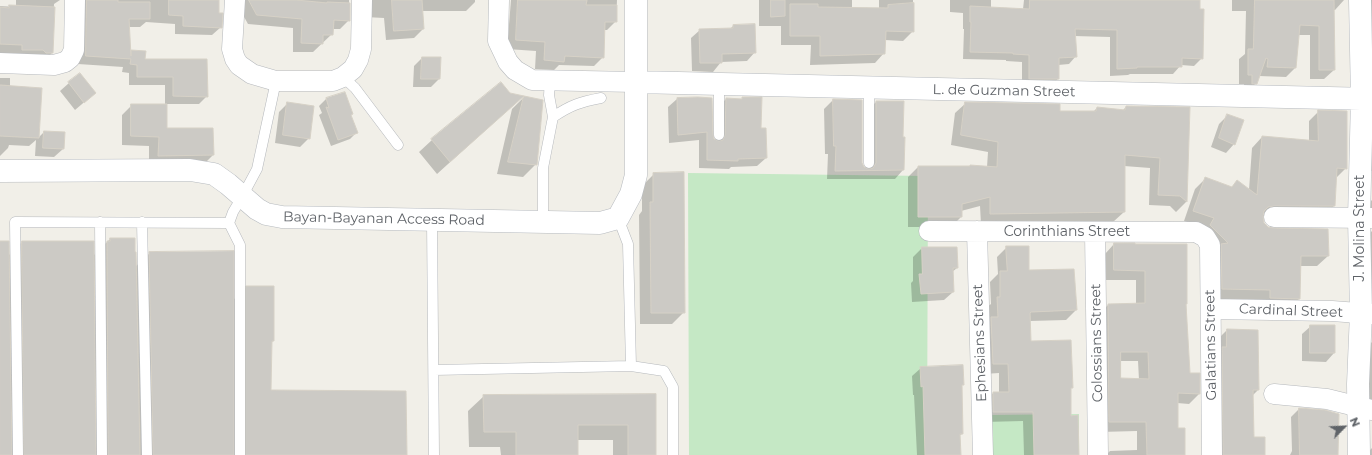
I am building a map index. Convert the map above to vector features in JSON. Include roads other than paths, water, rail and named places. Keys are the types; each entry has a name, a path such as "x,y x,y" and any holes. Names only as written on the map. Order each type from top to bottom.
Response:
{"street":[{"path":"0,63 54,65 65,62 72,54 74,45 75,0"},
{"path":"235,0 232,49 235,58 240,65 252,74 276,81 333,80 343,76 353,69 358,60 361,49 362,0"},
{"path":"499,0 498,41 508,62 515,70 532,80 636,82"},
{"path":"618,218 632,194 636,175 636,0"},
{"name":"J. Molina Street","path":"1358,455 1365,408 1358,384 1366,314 1365,218 1367,99 1360,0"},
{"name":"L. de Guzman Street","path":"636,82 1367,99"},
{"name":"Bayan-Bayanan Access Road","path":"0,171 190,170 214,174 228,184 256,209 266,214 282,218 600,223 618,218"},
{"path":"1274,217 1365,218"},
{"name":"Corinthians Street","path":"929,231 1196,232 1205,236"},
{"name":"Ephesians Street","path":"977,231 983,455"},
{"name":"Colossians Street","path":"1095,232 1098,455"},
{"name":"Galatians Street","path":"1205,236 1210,245 1212,455"},
{"name":"Cardinal Street","path":"1210,309 1332,310 1366,314"},
{"path":"1274,394 1327,399 1365,408"}],"lane":[{"path":"343,76 355,88 398,145"},
{"path":"544,222 543,168 553,117 549,95 550,80"},
{"path":"240,455 240,246 229,223 233,212 257,169 276,81"},
{"path":"718,84 719,135"},
{"path":"869,88 869,163"},
{"path":"553,117 569,107 583,101 602,98"},
{"path":"618,218 628,244 631,366"},
{"path":"432,220 434,455"},
{"path":"18,455 15,222 229,223"},
{"path":"100,222 102,455"},
{"path":"142,222 146,455"},
{"path":"434,370 631,366 664,371 673,388 673,455"}]}
